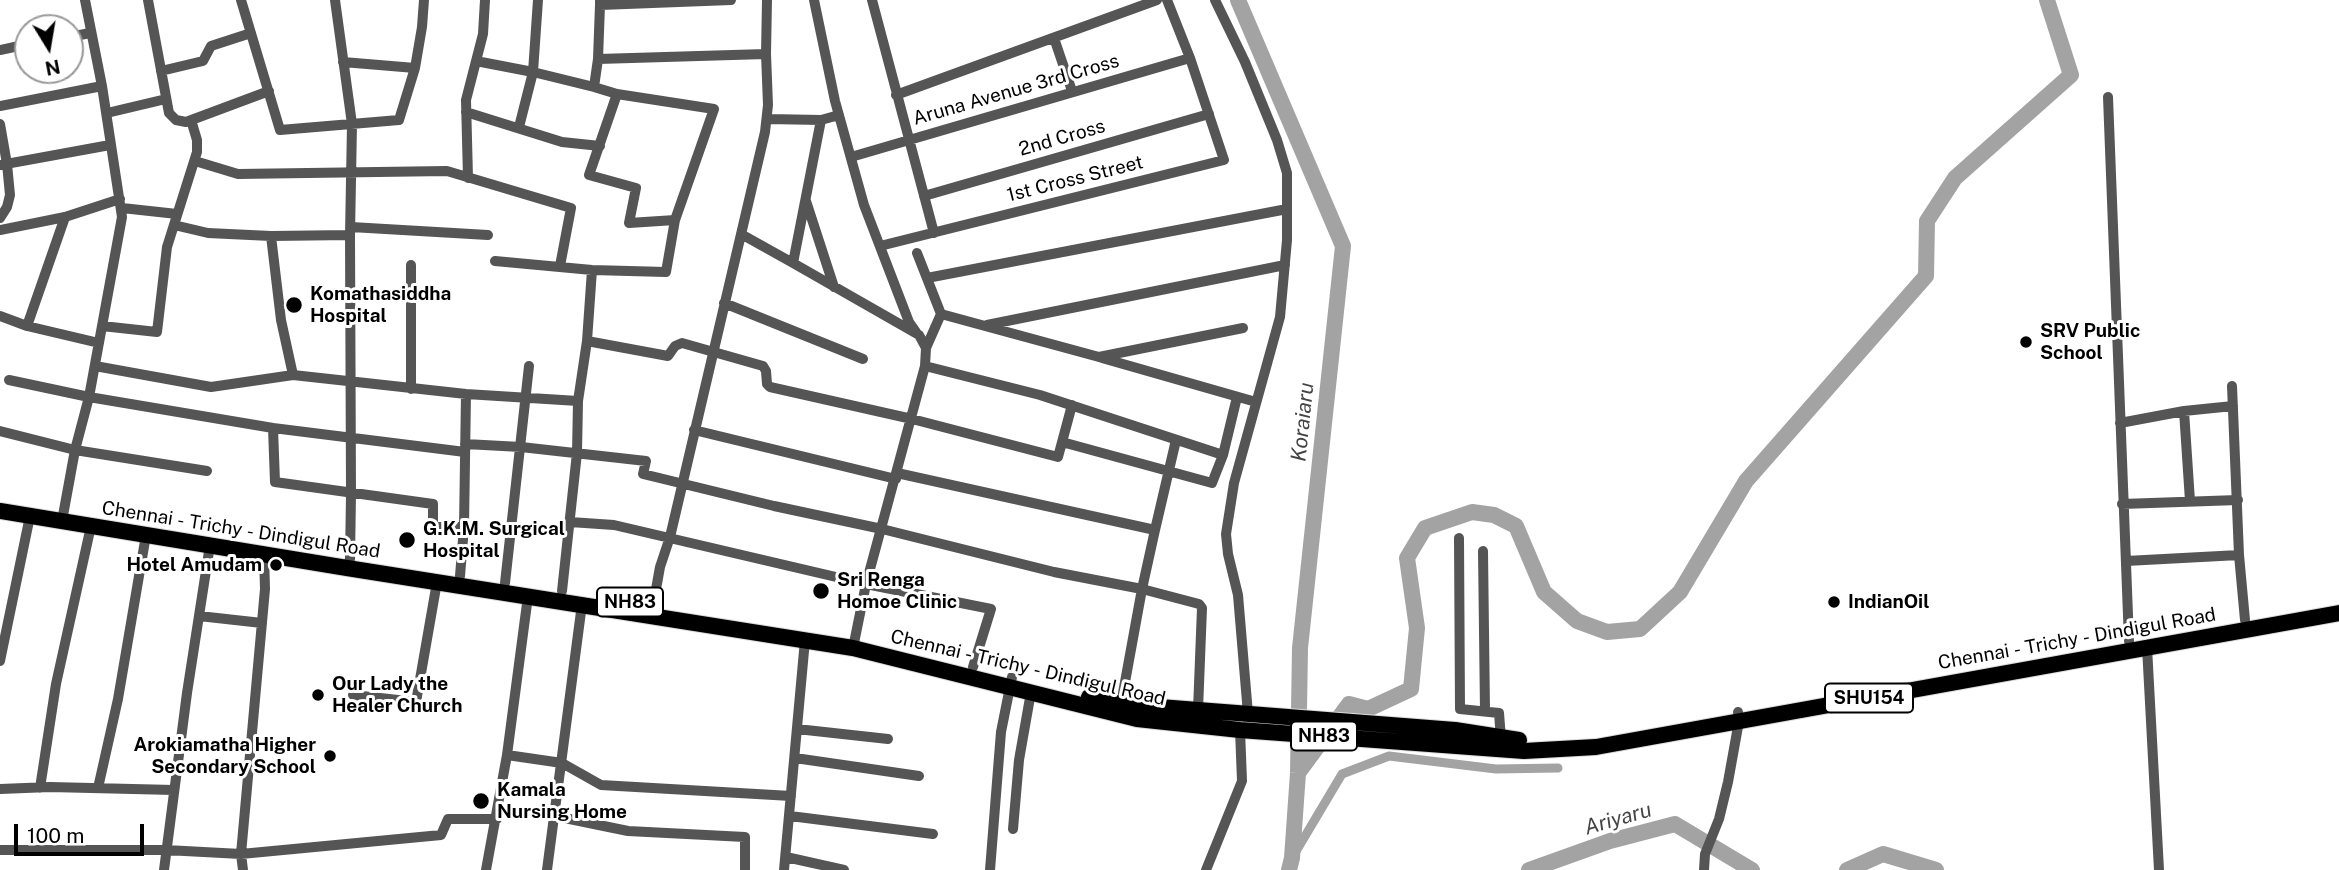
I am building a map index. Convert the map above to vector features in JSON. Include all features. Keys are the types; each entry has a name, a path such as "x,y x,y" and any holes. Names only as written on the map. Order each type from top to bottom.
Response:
{"highway":[{"name":"Chennai - Trichy - Dindigul Road","path":"0,502 91,526 264,554 460,576 562,591 584,600 805,640 854,644 1121,704 1198,710 1249,723"},
{"name":"Chennai - Trichy - Dindigul Road","path":"0,510 30,516 62,517 528,596 653,606 973,667 1011,681 1031,692 1138,719 1249,723 1397,734 1524,751 1583,748 2129,641 2339,604"},
{"name":"Chennai - Trichy - Dindigul Road","path":"1397,734 1455,730 1500,739 1539,741 1614,734 1739,717 2339,613"}],"street":[{"path":"62,517 95,366 121,204 85,0"},
{"path":"148,0 169,113 176,120 186,122 269,91"},
{"path":"241,0 280,130 399,120 415,68 424,0"},
{"path":"335,0 352,124 349,564"},
{"path":"468,178 466,100 483,34 485,0"},
{"path":"519,127 533,72 538,0"},
{"path":"594,87 600,3 732,0"},
{"path":"653,606 660,567 670,537 768,119 767,0"},
{"path":"814,0 839,116 864,205 909,322 926,348"},
{"path":"872,0 934,233"},
{"path":"896,95 1157,0"},
{"path":"1167,0 1209,114"},
{"path":"1206,870 1242,781 1249,723 1238,595 1226,534 1234,483 1280,317 1287,209 1287,173 1277,141 1245,62 1215,0"},
{"path":"84,34 90,33"},
{"path":"161,71 203,61 211,46 251,33"},
{"path":"1054,38 1072,92"},
{"path":"598,59 766,54"},
{"name":"Aruna Avenue 3rd Cross","path":"851,157 1190,58"},
{"path":"476,61 533,72 617,94 714,110 675,220 666,272 592,270 495,261"},
{"path":"343,62 415,68"},
{"path":"0,106 102,86"},
{"path":"617,94 589,175 636,188 629,223 675,220"},
{"path":"2108,97 2129,641"},
{"path":"107,113 166,99"},
{"path":"466,112 562,142 600,146"},
{"name":"1st Cross Street","path":"880,246 1224,160 1209,114"},
{"name":"2nd Cross","path":"924,196 1209,114"},
{"path":"768,119 821,120 839,116"},
{"path":"102,326 157,332 167,247 195,161 197,140 191,120"},
{"path":"793,263 821,120"},
{"path":"0,124 10,195 0,218"},
{"path":"4,165 110,145"},
{"path":"195,161 237,174 447,171 571,208 559,266"},
{"path":"806,198 834,287"},
{"path":"0,230 121,204 177,214"},
{"path":"927,278 1287,209"},
{"path":"27,326 65,217"},
{"path":"174,225 208,233 271,236 350,231 488,235"},
{"path":"741,234 919,335"},
{"path":"271,236 281,320 293,376"},
{"path":"854,644 866,584 925,366 926,348 941,313 917,253"},
{"path":"411,265 411,388"},
{"path":"984,326 1285,265"},
{"path":"562,591 592,270"},
{"path":"724,303 863,359"},
{"path":"941,313 1256,402"},
{"path":"0,316 27,326 99,342"},
{"path":"1099,358 1243,328"},
{"path":"587,341 668,356 675,346 682,343 763,366 770,387 912,419 1058,457 1072,405"},
{"path":"95,366 211,387 293,376 466,394 578,401"},
{"path":"505,583 529,366"},
{"path":"925,366 1040,395 1223,455"},
{"path":"9,380 89,397 273,428 465,448 521,447 646,461 643,474 1199,604 1202,608 1198,710"},
{"path":"2232,386 2239,555 2245,620"},
{"path":"460,576 464,527 466,394"},
{"path":"1062,442 1212,482 1223,455 1237,397"},
{"path":"2120,423 2184,411 2233,406"},
{"path":"2184,411 2190,501"},
{"path":"273,428 275,482 433,505 433,527 464,527"},
{"path":"694,430 896,476 1155,530"},
{"path":"0,431 75,450 207,471"},
{"path":"1121,704 1142,589 1176,440"},
{"path":"2122,504 2238,500"},
{"path":"0,661 30,516"},
{"path":"570,522 614,525 866,584 991,608 973,667"},
{"path":"40,788 56,684 91,526"},
{"path":"98,788 118,699 146,535"},
{"path":"1459,538 1460,709 1499,713 1500,739"},
{"path":"164,870 210,545"},
{"path":"1483,551 1485,711"},
{"path":"243,870 241,854 265,589 264,554"},
{"path":"2126,561 2239,555"},
{"path":"353,695 416,702 436,582"},
{"path":"486,870 507,755 528,596"},
{"path":"547,870 584,600"},
{"path":"199,616 262,623"},
{"path":"784,870 805,640"},
{"path":"2147,647 2160,870"},
{"path":"990,870 1001,732 1011,681"},
{"path":"1013,829 1019,760 1031,692"},
{"path":"1704,868 1705,855 1719,819 1728,782 1739,717"},
{"path":"797,729 888,739"},
{"path":"507,755 562,763 601,785 791,796"},
{"path":"795,758 919,776"},
{"path":"0,789 174,790"},
{"path":"555,816 628,831 745,837 745,870"},
{"path":"790,816 933,834"},
{"path":"0,850 166,849 241,854 441,835 448,819 497,819"},
{"path":"786,857 844,870"}],"waterway":[{"name":"Koraiaru","path":"1238,0 1343,246 1300,648 1298,773 1289,870"},
{"path":"1298,773 1349,704 1368,709 1411,689 1417,628 1407,558 1425,528 1472,512 1494,515 1516,526 1544,592 1577,621 1607,632 1640,629 1680,592 1746,481 1926,276 1927,221 1955,178 2071,75 2047,0"},
{"path":"1292,858 1342,774 1389,756 1496,769 1558,768"},
{"name":"Ariyaru","path":"1529,870 1610,841 1675,824 1752,870"},
{"name":"Ariyaru","path":"1847,870 1883,854 1936,870"}],"place":[{"name":"Komathasiddha Hospital","path":"294,305"},
{"name":"SRV Public School","path":"2026,342"},
{"name":"G.K.M. Surgical Hospital","path":"407,540"},
{"name":"Hotel Amudam","path":"276,565"},
{"name":"Sri Renga Homoe Clinic","path":"821,591"},
{"name":"IndianOil","path":"1834,602"},
{"name":"Our Lady the Healer Church","path":"318,695"},
{"name":"Arokiamatha Higher Secondary School","path":"330,756"},
{"name":"Kamala Nursing Home","path":"481,801"}]}
